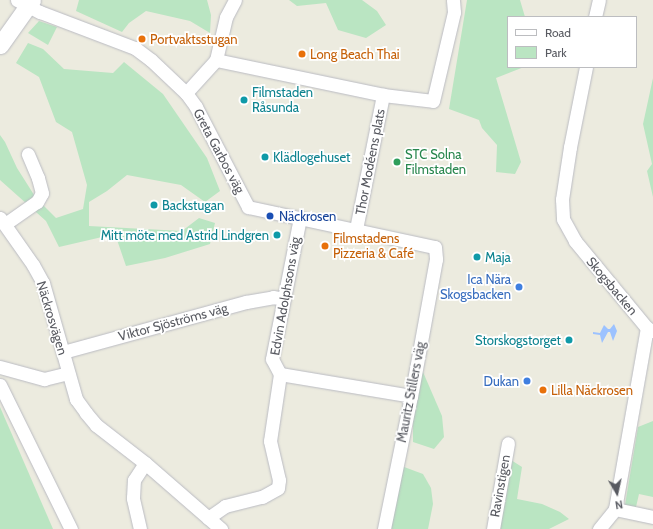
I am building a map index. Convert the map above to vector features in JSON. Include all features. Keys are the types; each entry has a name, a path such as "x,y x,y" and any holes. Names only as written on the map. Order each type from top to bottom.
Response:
{"street":[{"path":"186,93 216,60 226,17 235,0"},
{"path":"216,60 384,95 433,101 454,12 453,0"},
{"path":"596,16 599,0"},
{"path":"0,45 25,2"},
{"name":"Greta Garbos väg","path":"25,2 135,48 186,93 196,108 248,207 431,245 435,247 436,255"},
{"name":"Skogsbacken","path":"586,68 570,147 562,199 563,219 574,241 650,330 614,509"},
{"name":"Thor Modéens plats","path":"356,229 384,95"},
{"name":"Näckrosvägen","path":"28,154 38,178 42,193 37,202 2,221 33,265 43,283 76,399 96,425 145,463 221,529"},
{"name":"Edvin Adolphsons väg","path":"208,518 225,506 262,497 278,488 279,480 270,441 280,374 272,359 300,218"},
{"name":"Mauritz Stillers väg","path":"384,529 411,396 436,255"},
{"name":"Viktor Sjöströms väg","path":"63,352 246,302 273,297 284,299"},
{"name":"Näckrosvägen","path":"0,367 44,379 68,373"},
{"path":"280,374 411,396"},
{"path":"0,385 71,529"},
{"name":"Ravinstigen","path":"493,529 508,443"},
{"path":"140,529 133,498 134,480 145,463"},
{"path":"599,529 614,509 653,517"}],"green space":[{"path":"79,0 207,0 211,15 210,33 190,21 146,11 129,23 122,32 76,11"},
{"path":"289,0 362,0 377,11 386,25 366,38 338,30 326,3 297,6"},
{"path":"467,0 520,0 525,16 507,16 507,68 521,68 496,78 521,162 515,174 496,172 497,145 482,128 479,120 449,109"},
{"path":"39,21 57,27 48,45 28,33"},
{"path":"28,43 43,49 64,69 113,73 124,62 163,94 207,158 220,191 205,202 181,185 127,175 107,191 89,202 89,226 182,231 199,218 215,223 210,244 165,258 126,266 115,234 59,247 46,221 0,180 0,135 5,142 17,168 36,198 56,218 83,209 87,185 72,132 56,122 39,77 16,63"},
{"path":"653,78 653,197 647,171 652,164 643,124"},
{"path":"423,372 442,416 444,437 434,449 413,442 413,382"},
{"path":"0,407 53,529 0,529"},
{"path":"653,421 653,497 639,494 636,507 625,505 638,427"},
{"path":"511,460 522,467 517,499 542,504 560,512 569,519 549,529 500,529"},
{"path":"396,464 423,474 431,488 433,504 428,529 387,529"}],"water":[{"path":"614,324 617,331 613,341 610,332 608,332 602,343 600,335 593,334 593,332 600,333 604,325 610,329"}],"place":[{"name":"Portvaktsstugan","path":"142,39"},
{"name":"Long Beach Thai","path":"302,54"},
{"name":"Filmstaden Råsunda","path":"244,100"},
{"name":"Klädlogehuset","path":"265,157"},
{"name":"STC Solna Filmstaden","path":"397,162"},
{"name":"Backstugan","path":"154,205"},
{"name":"Näckrosen","path":"270,216"},
{"name":"Mitt möte med Astrid Lindgren","path":"277,235"},
{"name":"Filmstadens Pizzeria & Café","path":"325,246"},
{"name":"Maja","path":"477,257"},
{"name":"Ica Nära Skogsbacken","path":"519,287"},
{"name":"Storskogstorget","path":"569,340"},
{"name":"Dukan","path":"527,381"},
{"name":"Lilla Näckrosen","path":"543,390"}]}
